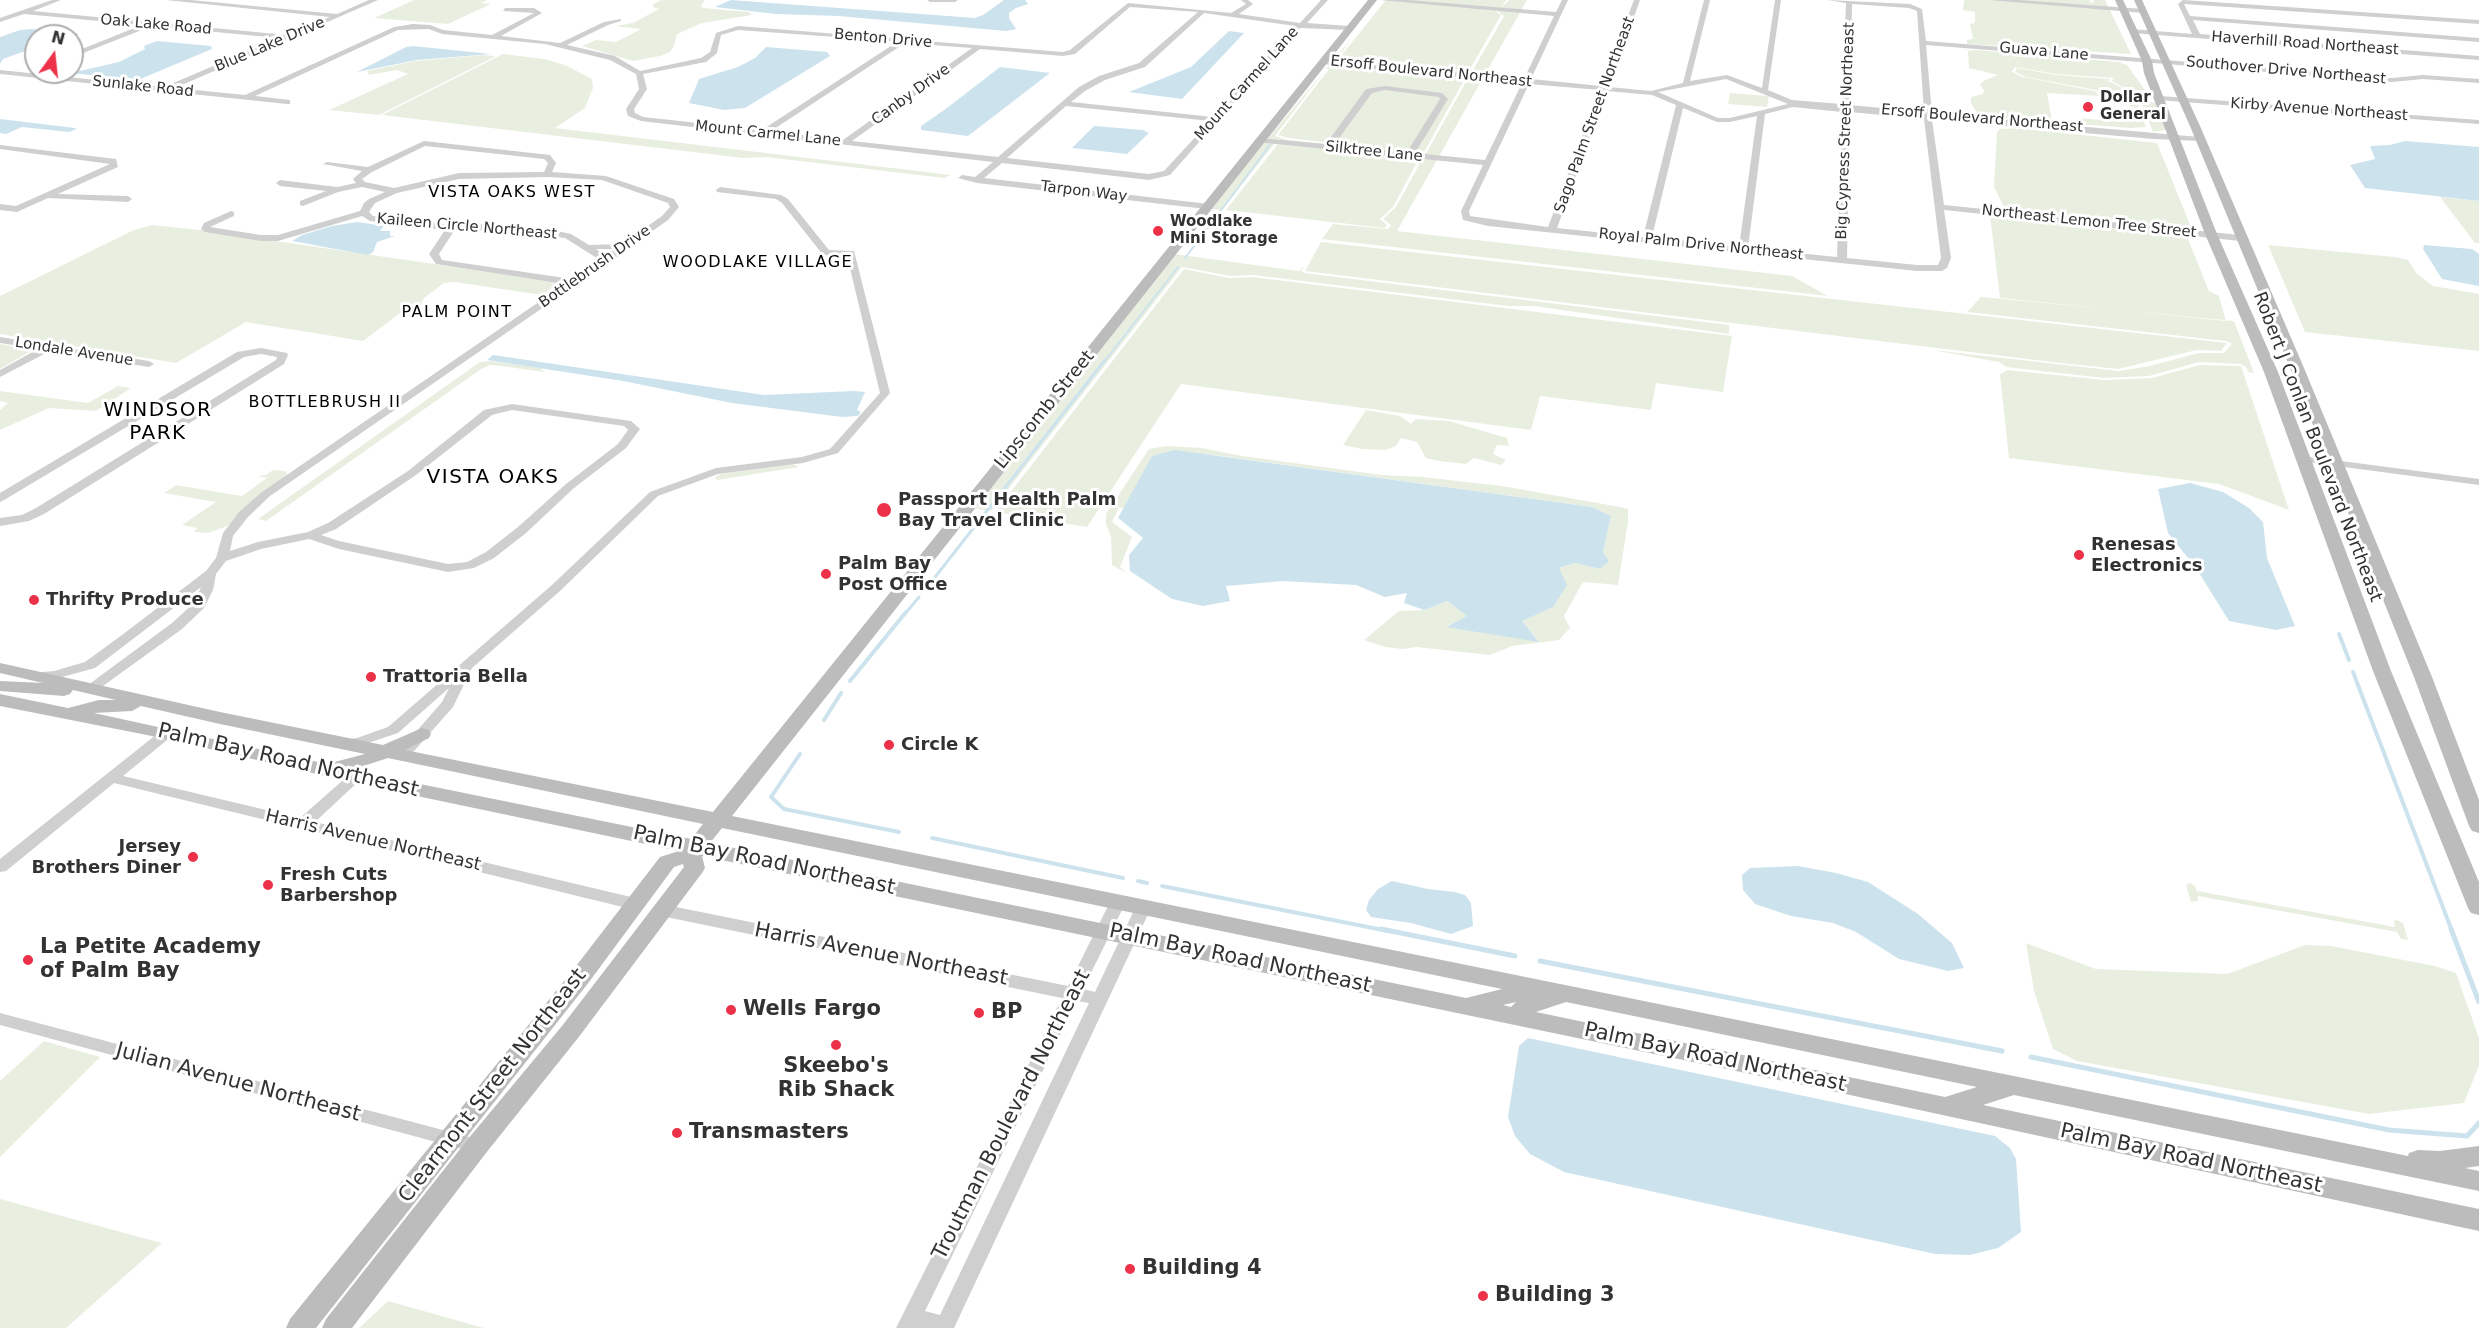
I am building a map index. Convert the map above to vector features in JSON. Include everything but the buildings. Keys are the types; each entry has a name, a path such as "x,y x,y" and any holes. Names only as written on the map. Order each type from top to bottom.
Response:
{"main road":[{"name":"Lipscomb Street","path":"718,820 1206,206 1373,0"},
{"name":"Robert J Conlan Boulevard Northeast","path":"2121,5 2147,61 2149,73 2211,234 2271,372 2382,670 2479,908"},
{"name":"Robert J Conlan Boulevard Northeast","path":"2140,6 2199,139 2336,464 2423,677 2479,826"},
{"name":"Palm Bay Road Northeast","path":"0,668 342,744 2479,1181"},
{"path":"0,686 54,691 91,688"},
{"name":"Palm Bay Road Northeast","path":"0,700 167,733 356,777 694,850 1130,936 1516,1016 2479,1220"},
{"path":"65,714 125,704 143,707 167,706"},
{"path":"167,733 193,723 220,718"},
{"path":"327,770 393,754 422,734"},
{"path":"2437,801 2471,807"},
{"name":"Clearmont Street Northeast","path":"300,1328 581,976 667,862 694,850 718,820"},
{"name":"Clearmont Street Northeast","path":"336,1328 477,1146 570,1032 695,868 694,850"},
{"path":"1465,1006 1512,995 1523,985"},
{"path":"1516,1016 1524,1008 1537,1002 1567,993"},
{"path":"1947,1106 2018,1085"},
{"path":"2356,1157 2440,1161 2479,1156"}],"street":[{"path":"0,20 58,0"},
{"path":"169,0 338,16"},
{"name":"Blue Lake Drive","path":"164,90 375,0"},
{"path":"930,0 955,0"},
{"path":"1233,15 1250,4 1244,0"},
{"name":"Mount Carmel Lane","path":"639,73 643,89 630,109 631,114 653,121 1149,177 1160,176 1167,173 1325,0"},
{"path":"1383,0 1559,14"},
{"path":"1488,163 1566,0"},
{"name":"Sago Palm Street Northeast","path":"1552,229 1637,0"},
{"path":"1686,84 1707,0"},
{"path":"1765,90 1778,0"},
{"path":"1830,0 1910,6 1920,11 1938,207"},
{"path":"1992,0 2140,6"},
{"path":"2042,0 2049,2"},
{"path":"2197,36 2181,3 2193,1 2479,22"},
{"path":"1128,2 1349,28"},
{"name":"Benton Drive","path":"639,73 703,60 713,53 718,34 738,28 1054,55 1072,52 1128,2"},
{"name":"Big Cypress Street Northeast","path":"1842,260 1849,2"},
{"path":"493,37 539,13 505,10"},
{"path":"977,180 1090,83 1149,61 1203,11"},
{"name":"Oak Lake Road","path":"23,12 288,37"},
{"path":"2188,18 2479,40"},
{"path":"562,45 606,23 619,20"},
{"path":"84,51 151,24"},
{"path":"245,98 404,26 430,27 442,32 562,45 612,58 639,73"},
{"name":"Haverhill Road Northeast","path":"2132,31 2479,58"},
{"path":"763,133 903,41"},
{"name":"Guava Lane","path":"1923,43 2165,62"},
{"name":"Canby Drive","path":"845,142 977,48"},
{"name":"Ersoff Boulevard Northeast","path":"1322,62 1655,91 1727,77 1765,90 1792,104"},
{"name":"Southover Drive Northeast","path":"2165,62 2392,80 2423,77 2479,81"},
{"name":"Sunlake Road","path":"0,72 287,102"},
{"path":"1328,147 1372,90 1385,88 1442,95 1444,99 1410,155"},
{"name":"Ersoff Boulevard Northeast","path":"1655,91 1680,105 1717,120 1730,120 1792,104 2199,139"},
{"name":"Kirby Avenue Northeast","path":"2160,98 2479,122"},
{"path":"1065,104 1215,119"},
{"path":"1647,240 1680,105"},
{"path":"1743,250 1761,113"},
{"name":"Silktree Lane","path":"1259,140 1488,163"},
{"path":"362,184 357,179 369,170 416,145 428,143 547,158 552,163 548,174"},
{"path":"0,147 114,161 115,165 0,217"},
{"name":"Royal Palm Drive Northeast","path":"1488,163 1464,211 1466,218 1647,240 1936,270 1945,265 1946,258 1938,207"},
{"path":"327,164 369,170"},
{"name":"Kaileen Circle Northeast","path":"606,260 568,237 537,230 509,227 451,228 370,218 364,213 366,205 394,191 459,176 548,174 595,176 643,191"},
{"name":"Tarpon Way","path":"962,178 1206,206"},
{"path":"280,183 337,190"},
{"path":"303,203 337,190 362,184 394,191"},
{"path":"342,744 359,742 393,730 556,588 654,494 716,471 803,460 834,451 885,393 850,253 826,253 785,201 778,197 720,190"},
{"name":"Bottlebrush Drive","path":"35,676 55,675 90,665 210,574 222,558 227,536 244,514 266,494 624,248 674,211 675,205 671,201 643,191"},
{"path":"47,195 128,199"},
{"path":"0,207 16,209"},
{"name":"Northeast Lemon Tree Street","path":"1938,207 2240,237"},
{"path":"231,214 207,225 205,229 272,238 291,235 364,213"},
{"path":"451,228 434,254 439,262 574,282"},
{"path":"588,248 601,246 624,248"},
{"name":"Londale Avenue","path":"0,339 149,364"},
{"path":"0,374 50,347"},
{"path":"0,498 241,354 261,351 283,355 280,362 40,511 25,518 0,522"},
{"path":"222,558 258,546 311,535 332,526 412,474 488,412 499,408 524,407 627,423 634,429 622,446 570,486 522,530 490,555 470,565 448,568 331,543 311,535"},
{"path":"2302,459 2479,482"},
{"name":"Bottlebrush Drive","path":"91,688 177,626 199,605 207,590 210,574"},
{"path":"422,734 448,704 469,665"},
{"path":"0,867 167,733"},
{"path":"303,824 356,777"},
{"name":"Harris Avenue Northeast","path":"111,778 635,904"},
{"name":"Troutman Boulevard Northeast","path":"909,1322 1118,902"},
{"name":"Troutman Boulevard Northeast","path":"945,1327 1143,908"},
{"name":"Harris Avenue Northeast","path":"661,910 1100,999"},
{"name":"Julian Avenue Northeast","path":"0,1019 477,1146"},
{"path":"909,1322 945,1327"}],"green space":[{"path":"414,0 487,0 481,3 491,4 448,24 374,18"},
{"path":"661,0 705,0 701,6 703,8 749,12 752,15 702,23 677,34 670,52 633,61 582,46 596,40 616,42 641,29 615,26 633,23 659,9 653,7"},
{"path":"1386,0 1506,0 1501,8 1509,0 1527,0 1397,231 1792,276 1828,296 1322,239 1333,224 1388,229 1391,225 1383,219 1396,207 1419,165 1410,157 1274,144 1222,210 1209,209 1351,39 1338,58 1354,63 1466,72 1473,70 1504,16 1497,11 1479,9 1495,11 1501,15 1470,69 1465,71 1355,62 1340,57","holes":["1353,67 1457,77 1466,82 1425,155 1287,140 1275,136 1326,69"]},
{"path":"1964,0 2090,0 2091,3 2094,2 2093,0 2105,0 2131,54 1967,44 1967,40 1973,39 1970,24 1975,23 1975,12 1963,10"},
{"path":"1968,51 2119,62 2127,65 2148,94 2131,91 2111,81 2114,78 2056,74 2015,67 2012,72 2023,77 2095,91 2100,96 2047,93 2052,121 1982,116 1977,113 1971,103 1971,97 1983,94 1984,90 1980,85 1983,81 1998,75 1969,68"},
{"path":"503,54 544,59 565,65 592,79 593,88 585,108 555,128 951,175 944,178 766,157 743,158 382,115"},
{"path":"496,56 379,115 329,110 408,74 397,70 369,75 367,71 415,61"},
{"path":"1352,68 1455,78 1463,82 1423,154 1278,135 1329,69"},
{"path":"2017,68 2057,75 2110,79 2108,81 2135,94 2136,97 2129,100 2113,99 2096,90 2026,77 2015,72"},
{"path":"1730,93 1769,96 1767,107 1728,104"},
{"path":"2134,99 2136,99 2146,127 2079,124 2078,118 2123,122 2132,119 2130,117 2137,117 2134,107 2129,106 2135,102"},
{"path":"2140,99 2155,103 2166,130 2153,132"},
{"path":"2018,128 2157,143 2191,227 2006,211 1994,187 1997,132 2000,129"},
{"path":"1278,144 1407,157 1416,164 1393,207 1380,219 1387,225 1384,228 1226,210"},
{"path":"2440,197 2479,201 2479,243 2475,243"},
{"path":"1990,215 2182,234 2188,239 2209,291 2219,296 2226,321 2000,298"},
{"path":"153,225 565,283 551,295 542,295 455,282 444,283 424,298 420,306 407,308 363,341 246,322 176,363 0,334 0,296 134,230"},
{"path":"1321,242 2227,343 2221,351 2197,350 2118,369 2060,363 1305,271"},
{"path":"2268,245 2408,260 2417,274 2433,286 2479,294 2479,351 2305,332"},
{"path":"1174,254 1299,271 1305,265 1301,271 1304,273 1729,325 1729,334 1534,306 1508,306 1253,275 1231,276 1182,267 991,511 972,508"},
{"path":"1184,269 1229,278 1252,277 1732,336 1723,392 1656,383 1651,410 1540,396 1531,430 1181,384 1087,527 995,512"},
{"path":"1981,297 2234,321 2254,373 2248,372 2241,364 2199,362 2149,376 2104,378 2006,367 1999,362 1932,350 2119,371 2199,353 2224,353 2232,344 2226,341 1967,312"},
{"path":"0,344 27,349 31,351 0,369"},
{"path":"491,361 541,368 544,372 490,365 481,369 266,521 258,519 480,362"},
{"path":"2200,365 2241,366 2289,510 2219,484 2009,458 2000,374 2007,370 2105,380 2152,378"},
{"path":"118,386 131,388 96,411 49,408 0,430 0,410 8,403 0,401 0,391 88,403"},
{"path":"1366,410 1400,416 1411,424 1416,419 1449,421 1507,438 1509,446 1497,445 1493,454 1506,460 1501,465 1474,458 1466,464 1439,461 1426,458 1417,442 1401,438 1396,446 1386,450 1343,445"},
{"path":"1167,446 1202,448 1242,456 1382,475 1502,486 1628,509 1618,585 1583,582 1564,616 1570,628 1559,640 1512,646 1490,655 1416,647 1403,649 1385,647 1364,640 1399,611 1424,610 1446,601 1468,616 1447,626 1539,641 1521,621 1559,568 1575,563 1600,569 1609,561 1603,552 1611,516 1592,507 1206,454 1143,517 1119,507 1112,522 1132,537 1120,567 1128,574 1112,565 1111,537 1106,524 1106,514 1149,449"},
{"path":"792,464 799,467 717,480 715,477 721,474"},
{"path":"273,470 285,471 289,476 230,525 208,533 194,532 197,528 182,525 216,502 164,493 176,485 242,496 267,478 257,476 266,475"},
{"path":"2190,883 2197,891 2395,927 2394,921 2397,920 2403,923 2408,940 2401,939 2397,932 2198,896 2198,901 2191,902 2186,885"},
{"path":"2026,943 2096,969 2227,974 2305,945 2331,946 2435,966 2456,973 2479,1038 2479,1065 2464,1103 2369,1114 2077,1061 2053,1049 2034,991"},
{"path":"44,1041 100,1057 0,1157 0,1081"},
{"path":"0,1199 162,1243 66,1328 0,1328"},
{"path":"388,1301 484,1328 359,1328"}],"water":[{"path":"731,0 975,18 1004,0 1025,0 1028,4 1009,13 1009,18 1016,29 1006,31 839,16 776,14 715,7"},
{"path":"24,30 24,51 3,59 0,64 0,37"},
{"path":"1229,31 1244,33 1182,99 1129,92 1191,67"},
{"path":"157,41 211,46 212,49 138,80 84,74 84,70 119,62 145,49 144,46"},
{"path":"406,47 491,54 417,60 357,72"},
{"path":"766,47 827,52 830,56 745,108 724,110 689,103 699,79 738,67 755,58"},
{"path":"1000,67 1050,73 968,136 921,130 921,126"},
{"path":"0,119 77,129 69,132 22,127 6,134 0,133"},
{"path":"1094,126 1143,130 1149,133 1127,154 1072,148"},
{"path":"2405,141 2479,147 2479,201 2365,188 2350,165 2375,159 2370,146 2390,145"},
{"path":"357,222 384,226 380,231 390,231 390,236 395,236 377,242 373,252 368,255 292,241 302,235 332,226"},
{"path":"2424,245 2472,249 2479,254 2479,286 2442,279 2423,249"},
{"path":"493,355 764,395 865,392 857,410 861,412 858,416 842,417 732,403 623,381 487,360"},
{"path":"1175,450 1592,507 1611,516 1603,552 1609,561 1600,569 1575,563 1559,568 1567,585 1553,607 1522,621 1539,642 1446,627 1467,616 1447,601 1424,610 1404,603 1407,593 1385,597 1356,585 1283,581 1226,586 1230,601 1203,606 1172,599 1130,571 1129,555 1143,538 1118,518 1152,456"},
{"path":"2190,483 2223,492 2249,508 2263,522 2267,558 2295,626 2276,630 2229,621 2196,568 2168,533 2158,489"},
{"path":"1798,866 1868,882 1918,914 1952,943 1964,968 1948,971 1899,959 1856,932 1833,923 1791,916 1755,904 1743,890 1742,875 1750,868"},
{"path":"1392,881 1465,895 1471,903 1473,926 1451,934 1411,923 1371,917 1366,910 1369,900 1378,889"},
{"path":"1528,1038 1995,1136 2010,1148 2016,1159 2021,1232 1998,1248 1970,1255 1935,1254 1564,1172 1530,1154 1515,1136 1508,1117 1519,1046"}],"waterway":[{"path":"1207,229 1270,145"},
{"path":"1185,258 1201,237"},
{"path":"1104,362 1178,267"},
{"path":"932,581 1105,360"},
{"path":"905,614 919,597"},
{"path":"850,681 906,612"},
{"path":"2339,634 2349,660"},
{"path":"2353,672 2452,931"},
{"path":"824,720 841,693"},
{"path":"800,754 771,797 784,809 899,832"},
{"path":"932,838 1123,878"},
{"path":"1138,881 1147,883"},
{"path":"1162,886 1388,931"},
{"path":"1381,929 1515,956"},
{"path":"2451,929 2479,1002"},
{"path":"1540,961 2002,1051"},
{"path":"2031,1057 2389,1130 2467,1136 2479,1123"}],"place":[{"name":"Dollar General","path":"2088,107"},
{"name":"Woodlake Mini Storage","path":"1158,231"},
{"name":"Passport Health Palm Bay Travel Clinic","path":"884,510"},
{"name":"Renesas Electronics","path":"2079,555"},
{"name":"Palm Bay Post Office","path":"826,574"},
{"name":"Thrifty Produce","path":"34,600"},
{"name":"Trattoria Bella","path":"371,677"},
{"name":"Circle K","path":"889,745"},
{"name":"Jersey Brothers Diner","path":"193,857"},
{"name":"Fresh Cuts Barbershop","path":"268,885"},
{"name":"La Petite Academy of Palm Bay","path":"28,960"},
{"name":"Wells Fargo","path":"731,1010"},
{"name":"BP","path":"979,1013"},
{"name":"Skeebo's Rib Shack","path":"836,1045"},
{"name":"Transmasters","path":"677,1133"},
{"name":"Building 4","path":"1130,1269"},
{"name":"Building 3","path":"1483,1296"}],"district":[{"name":"VISTA OAKS WEST","path":"512,193"},
{"name":"WOODLAKE VILLAGE","path":"758,263"},
{"name":"PALM POINT","path":"457,313"},
{"name":"BOTTLEBRUSH II","path":"325,403"},
{"name":"WINDSOR PARK","path":"158,422"},
{"name":"VISTA OAKS","path":"493,478"}]}
